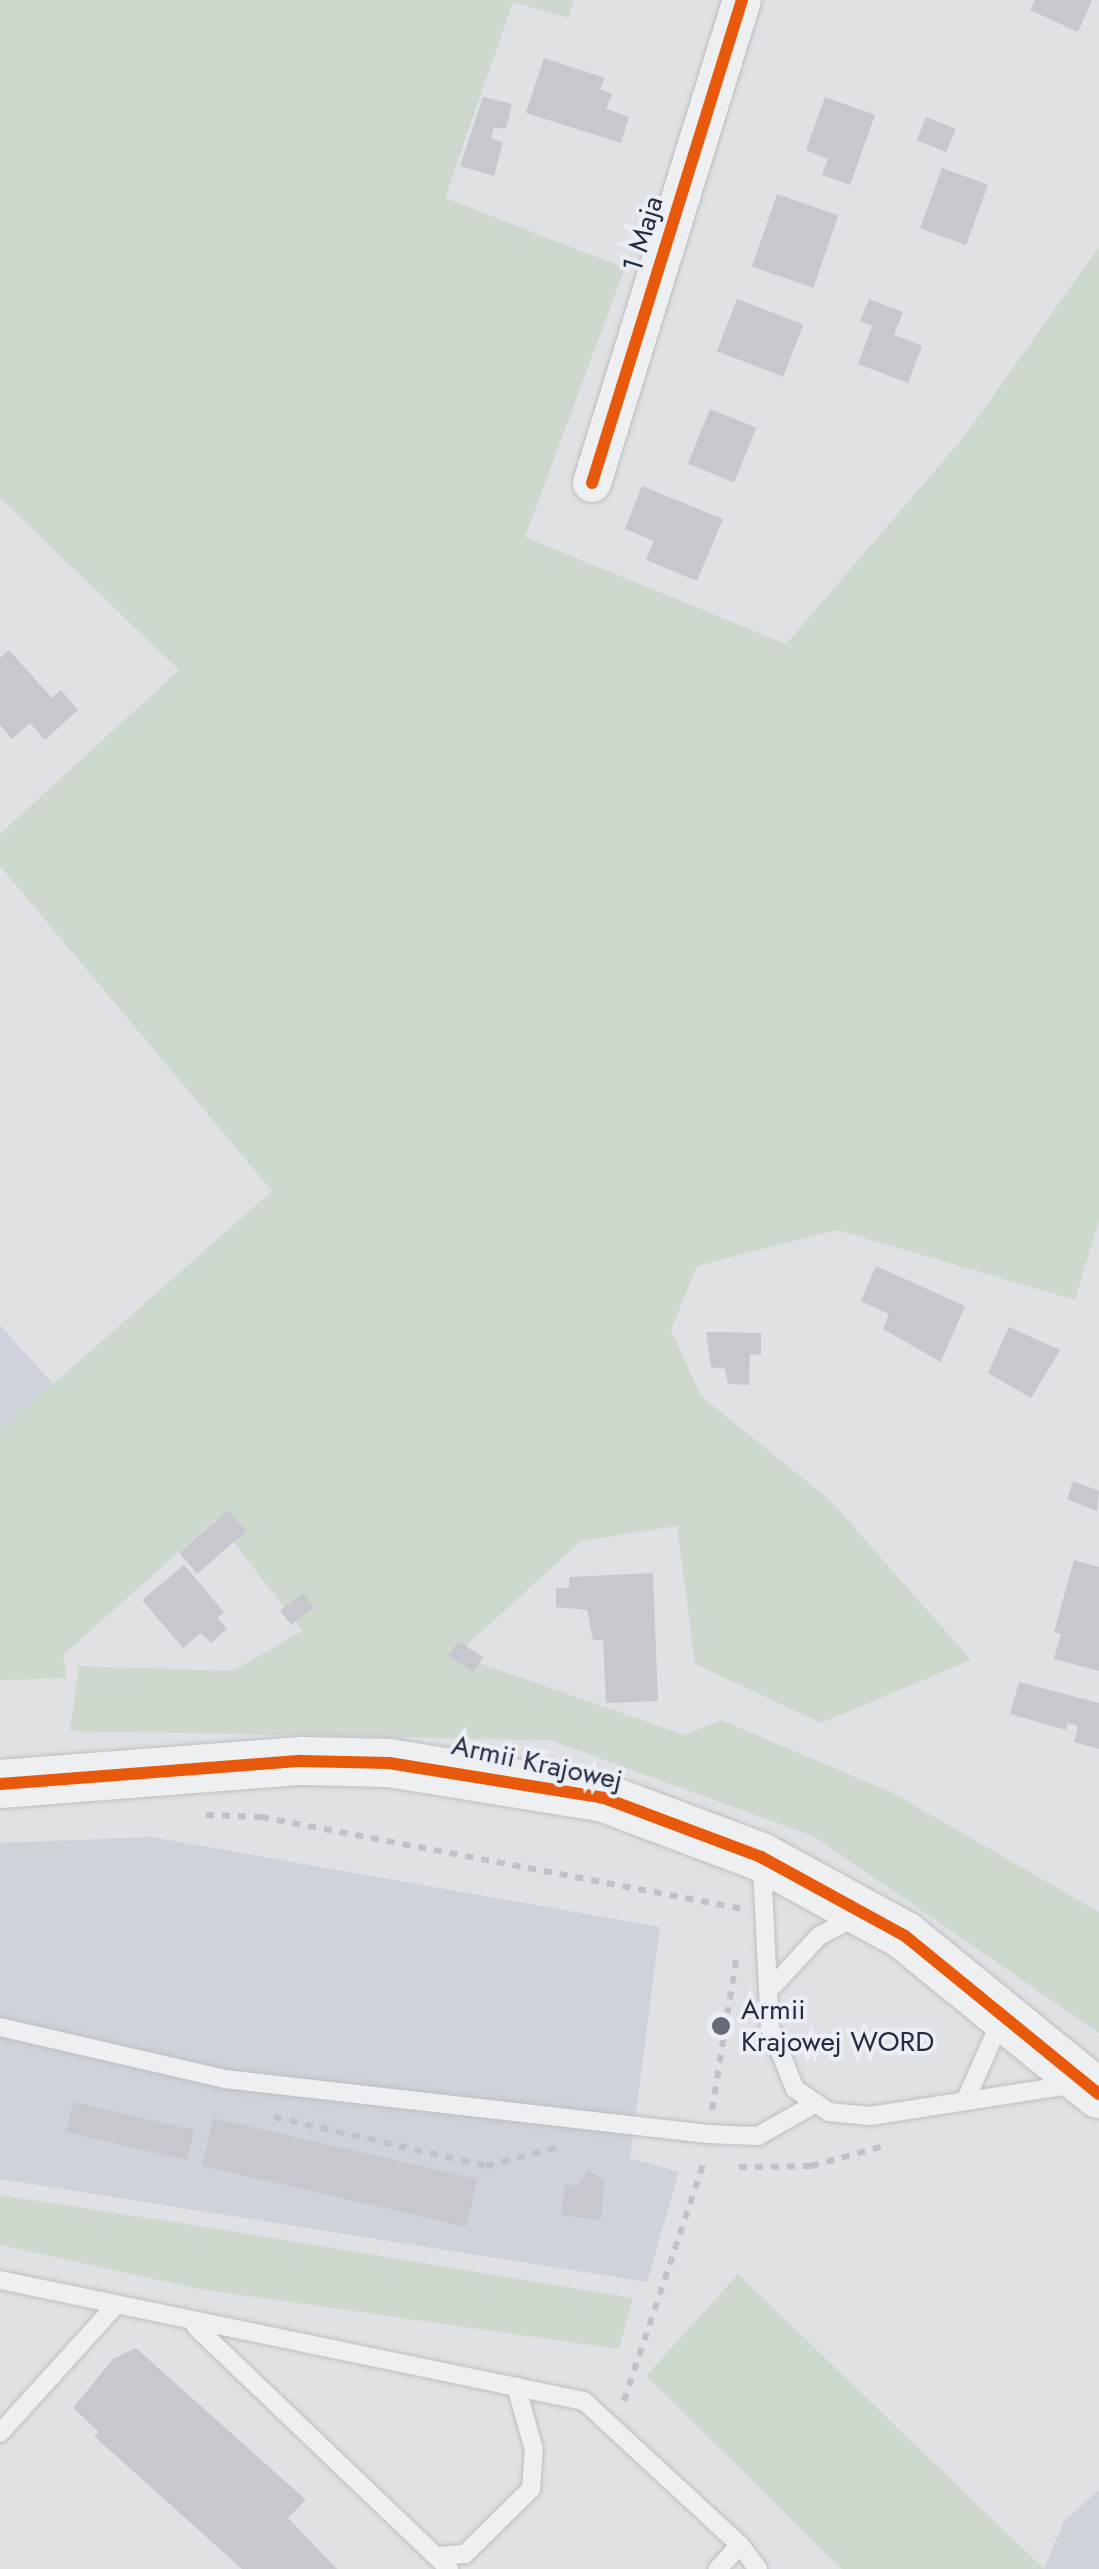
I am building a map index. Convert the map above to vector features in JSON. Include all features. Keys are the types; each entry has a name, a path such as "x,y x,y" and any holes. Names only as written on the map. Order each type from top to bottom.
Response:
{"street":[{"name":"1 Maja","path":"592,483 742,0"},
{"name":"Armii Krajowej","path":"0,1784 301,1761 427,1766 604,1798 761,1857 862,1912 1004,2012 1093,2089"}],"lane":[{"path":"761,1857 774,1985 770,2027 795,2089 816,2103 870,2116 966,2097 1093,2089"},
{"path":"774,1985 818,1936 862,1912"},
{"path":"966,2097 1004,2012"},
{"path":"0,2028 225,2078 708,2134 758,2136 816,2103"},
{"path":"0,2280 196,2326 584,2401 740,2544 758,2569"},
{"path":"0,2433 115,2306"},
{"path":"196,2326 442,2562 465,2554 531,2489 534,2450 516,2386"},
{"path":"718,2569 740,2544"}],"path":[{"path":"193,1815 262,1817 742,1909 740,1925"},
{"path":"616,2431 704,2163 738,1942"},
{"path":"256,2112 486,2166 569,2144"},
{"path":"685,2160 704,2163"}],"shaded area":[{"path":"0,0 574,0 568,18 513,2 445,198 625,268 525,537 786,644 963,438 1099,247 1099,1220 1075,1300 837,1230 697,1266 671,1330 701,1396 831,1501 971,1660 821,1723 695,1664 677,1526 581,1541 456,1655 685,1735 721,1720 893,1793 1099,1912 1099,2033 815,1837 550,1740 70,1731 79,1666 233,1671 302,1631 216,1519 63,1655 67,1678 0,1680 0,1431 272,1191 0,866 0,834 179,670 0,498"},
{"path":"0,1325 53,1384 0,1431"},
{"path":"151,1837 660,1927 630,2158 679,2172 647,2282 0,2179 0,1843"},
{"path":"0,2195 633,2298 619,2349 199,2289 0,2245"},
{"path":"738,2274 1044,2569 842,2569 646,2376"},
{"path":"1099,2490 1099,2569 1044,2569 1064,2521"}],"building":[{"path":"1035,0 1092,0 1078,32 1030,10"},
{"path":"544,58 605,78 600,89 612,94 606,109 629,117 621,143 526,113"},
{"path":"483,97 512,104 506,129 494,127 491,138 503,142 494,176 460,166"},
{"path":"825,97 875,115 850,185 822,175 828,159 806,150"},
{"path":"926,117 956,129 946,152 917,140"},
{"path":"942,168 988,185 966,245 920,228"},
{"path":"777,194 838,215 813,288 752,267"},
{"path":"737,299 803,324 783,377 717,351"},
{"path":"869,299 903,312 894,335 922,346 908,383 858,364 872,326 860,321"},
{"path":"710,409 756,428 734,482 688,464"},
{"path":"642,486 723,519 697,581 646,560 654,541 625,529"},
{"path":"9,650 52,698 61,690 78,710 45,740 30,723 12,739 0,725 0,658"},
{"path":"876,1266 965,1306 941,1362 883,1329 889,1314 861,1301"},
{"path":"1009,1327 1060,1350 1031,1398 988,1373"},
{"path":"706,1332 761,1333 761,1355 750,1354 749,1385 728,1384 725,1369 711,1367"},
{"path":"1073,1481 1099,1491 1097,1511 1067,1499"},
{"path":"228,1510 246,1531 197,1574 179,1553"},
{"path":"1074,1560 1099,1567 1099,1671 1054,1659 1061,1634 1054,1632"},
{"path":"184,1565 224,1612 217,1618 227,1629 211,1643 201,1633 183,1648 142,1600"},
{"path":"653,1573 658,1701 606,1703 603,1640 593,1640 587,1610 556,1607 556,1588 569,1588 569,1577"},
{"path":"303,1593 314,1607 291,1625 280,1611"},
{"path":"458,1641 483,1657 473,1672 448,1656"},
{"path":"1019,1682 1099,1703 1099,1749 1074,1742 1078,1726 1068,1723 1066,1730 1010,1714"},
{"path":"73,2102 194,2130 187,2160 66,2132"},
{"path":"213,2118 477,2179 466,2227 202,2166"},
{"path":"588,2170 604,2180 601,2220 561,2215 565,2184 578,2186"},
{"path":"136,2348 306,2500 288,2518 337,2569 242,2569 94,2436 99,2432 73,2408 113,2359"}],"cycle path":[{"path":"592,483 742,0"},
{"path":"0,1784 301,1761 389,1763 604,1798 761,1857 905,1936 1099,2094"}],"place":[{"name":"Armii Krajowej WORD","path":"721,2026"}]}
